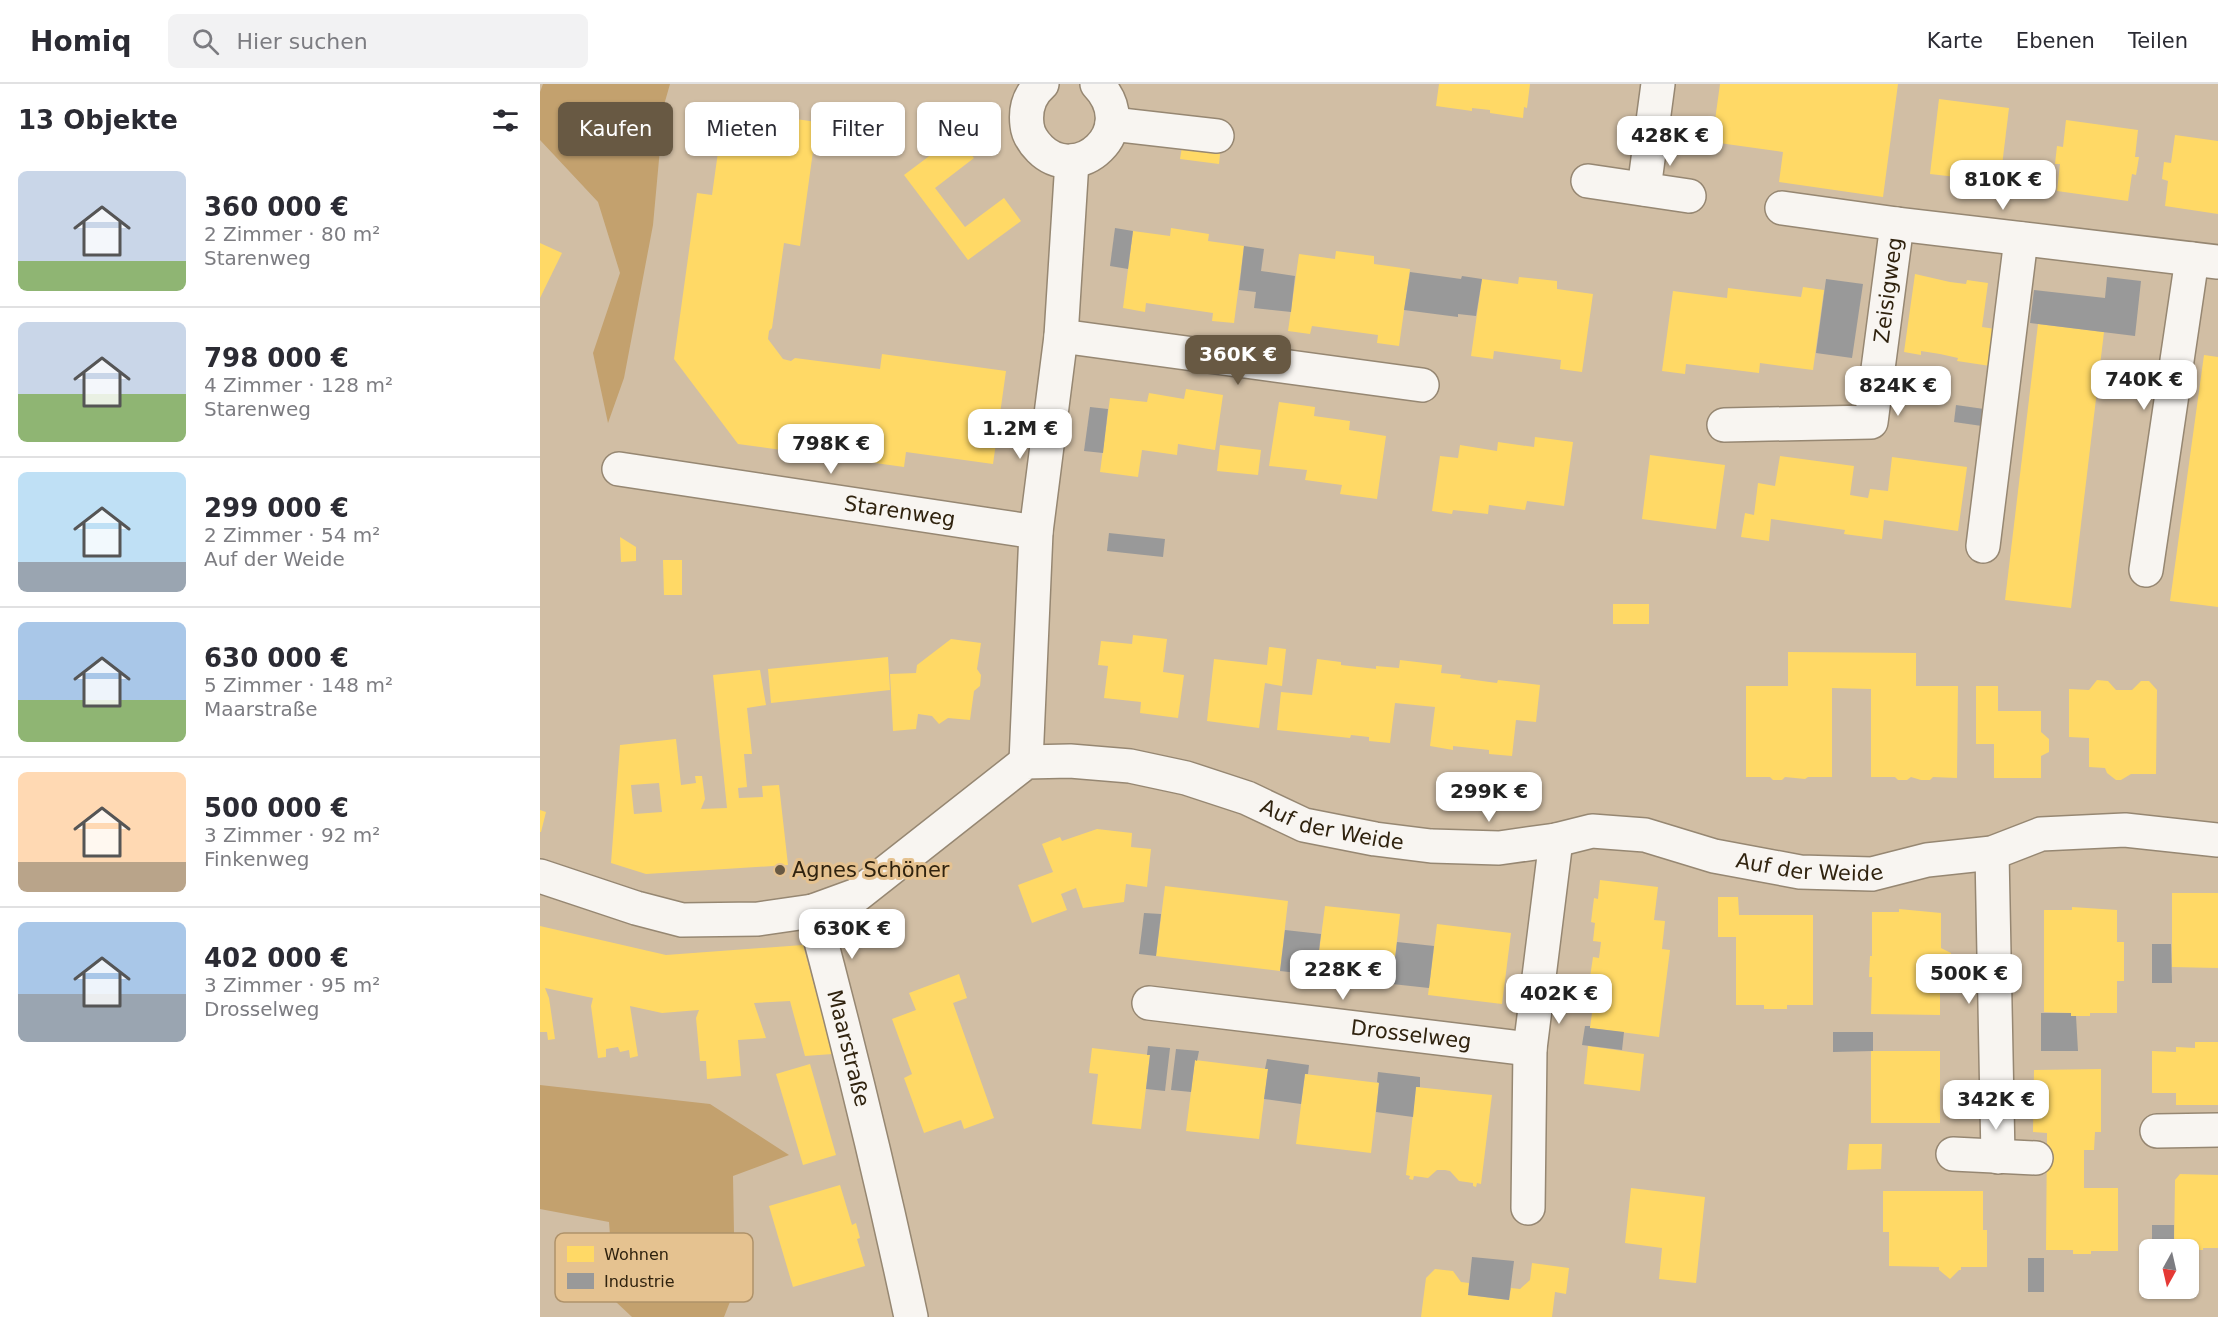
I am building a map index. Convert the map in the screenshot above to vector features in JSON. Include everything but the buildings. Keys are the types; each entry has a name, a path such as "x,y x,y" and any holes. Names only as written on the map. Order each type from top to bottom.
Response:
{"street":[{"path":"1042,84 1028,101 1027,129 1034,143 1044,153 1058,159 1072,161 1099,150 1112,124 1112,110 1107,96 1097,84"},
{"path":"1644,189 1658,84"},
{"path":"1112,124 1217,136"},
{"path":"540,876 636,908 681,920 758,919 813,911 857,895 1026,762 1036,532 1062,336 1072,161"},
{"path":"1588,181 1689,196"},
{"name":"Zeisigweg","path":"1782,208 2205,261 2145,570"},
{"name":"Zeisigweg","path":"1724,425 1871,422 1897,224"},
{"path":"1983,546 2021,239"},
{"path":"1062,336 1422,386"},
{"name":"Starenweg","path":"619,469 1036,532"},
{"name":"Auf der Weide","path":"1026,762 1130,766 1185,778 1247,798 1304,825 1375,839 1431,846 1499,848 1556,840 1592,831 1645,835 1714,856 1800,872 1872,874 1927,860 1992,853 2041,834 2126,830 2218,840"},
{"path":"1528,1208 1530,1049 1556,840"},
{"path":"1992,853 1998,1156"},
{"name":"Maarstraße","path":"813,911 885,1197 911,1317"},
{"name":"Drosselweg","path":"1149,1003 1530,1049"},
{"path":"2157,1131 2218,1130"},
{"path":"1953,1154 2036,1158"}],"shaded area":[{"path":"543,84 670,84 665,102 558,102 558,156 659,156 653,225 624,378 608,423 593,353 620,273 598,202 540,140 540,92"},
{"path":"540,1085 710,1104 789,1155 733,1176 734,1233 610,1233 609,1222 540,1209"},
{"path":"616,1302 730,1302 724,1317 632,1317"}],"place":[{"name":"Agnes Schöner","path":"780,870"}]}
